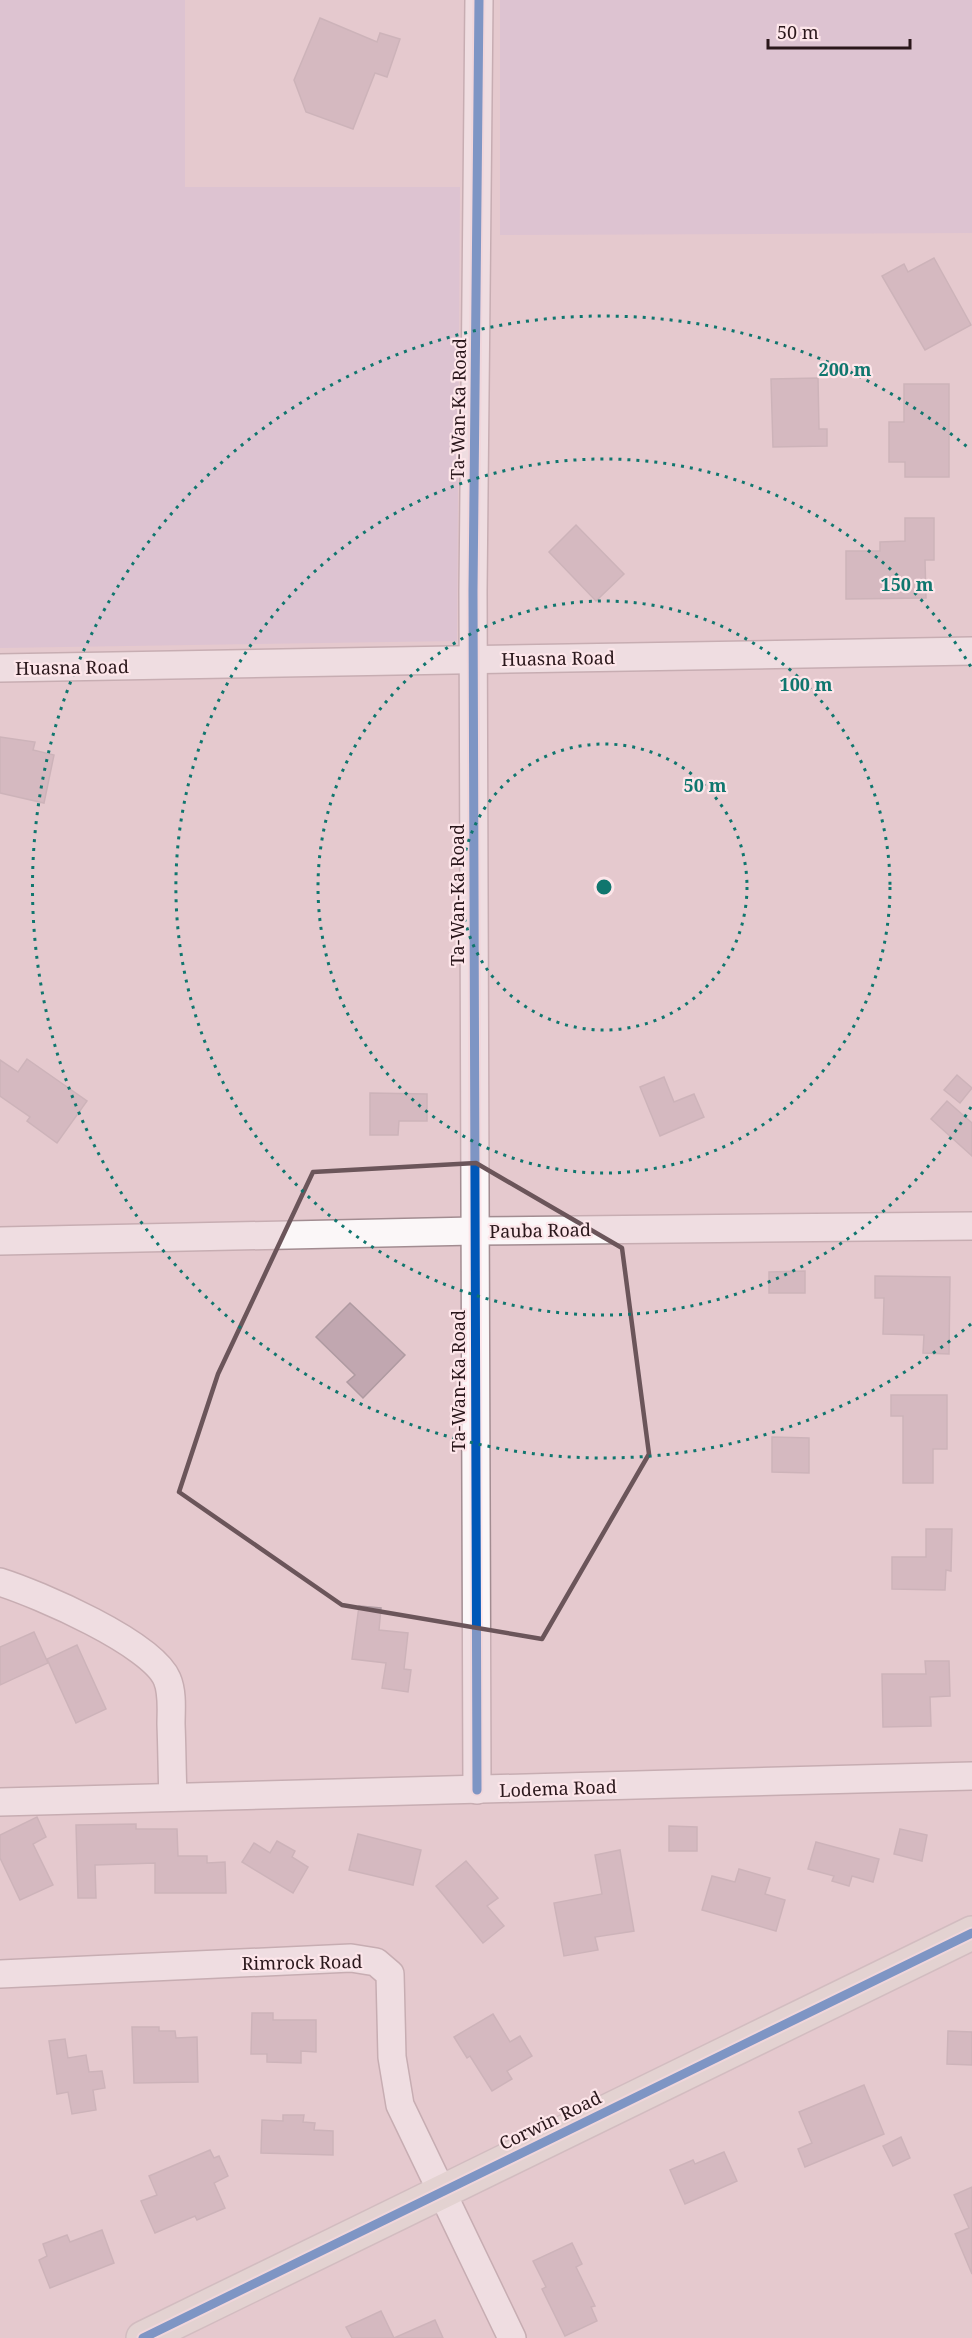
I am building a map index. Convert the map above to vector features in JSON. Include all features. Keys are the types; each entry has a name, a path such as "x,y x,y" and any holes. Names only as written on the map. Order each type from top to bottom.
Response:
{"main road":[{"name":"Corwin Road","path":"143,2338 972,1933"}],"street":[{"name":"Ta-Wan-Ka Road","path":"477,1790 473,659 479,0"},
{"name":"Huasna Road","path":"0,668 972,651"},
{"name":"Pauba Road","path":"0,1241 474,1231 972,1226"},
{"path":"0,1582 31,1593 130,1642 162,1669 168,1681 171,1698 173,1797"},
{"name":"Lodema Road","path":"0,1802 972,1776"},
{"name":"Rimrock Road","path":"0,1974 351,1958 376,1962 390,1974 392,2057 400,2105 512,2338"}],"highlighted area":[{"path":"476,1163 622,1248 649,1454 542,1639 342,1605 179,1492 218,1374 313,1172"}],"shaded area":[{"path":"0,0 185,0 185,187 460,187 457,641 0,648"},
{"path":"500,0 972,0 972,233 500,235"}],"building":[{"path":"320,18 377,42 380,33 400,39 387,77 375,73 353,129 306,112 294,80"},
{"path":"934,258 971,325 925,350 882,276 904,264 908,272"},
{"path":"818,378 819,429 827,429 827,446 773,447 771,379"},
{"path":"904,384 949,384 949,477 905,477 905,462 889,462 889,422 904,422"},
{"path":"905,518 934,518 934,560 925,560 926,598 846,599 846,551 880,551 880,542 905,541"},
{"path":"576,525 624,574 596,601 549,552"},
{"path":"0,737 35,742 33,750 54,755 44,803 0,793"},
{"path":"27,1059 87,1101 57,1143 27,1121 30,1117 0,1096 0,1060 18,1072"},
{"path":"957,1075 972,1088 960,1103 944,1090"},
{"path":"664,1077 674,1102 694,1094 704,1117 660,1136 640,1087"},
{"path":"370,1093 427,1094 427,1121 399,1121 398,1135 370,1135"},
{"path":"947,1101 972,1123 972,1156 931,1119"},
{"path":"805,1271 805,1293 769,1293 769,1272"},
{"path":"875,1276 950,1277 949,1354 923,1353 924,1335 883,1334 884,1298 875,1298"},
{"path":"350,1303 405,1355 363,1398 347,1382 355,1375 316,1337"},
{"path":"891,1395 947,1395 947,1449 933,1449 933,1483 903,1483 903,1416 891,1416"},
{"path":"772,1437 809,1438 809,1473 772,1472"},
{"path":"926,1529 952,1529 951,1571 946,1570 945,1590 892,1589 892,1557 926,1557"},
{"path":"359,1606 381,1608 379,1630 408,1633 404,1669 411,1670 408,1692 382,1688 386,1663 352,1659"},
{"path":"34,1632 48,1663 0,1685 0,1647"},
{"path":"77,1645 106,1709 76,1723 47,1659"},
{"path":"925,1661 949,1661 950,1696 930,1697 931,1726 883,1727 882,1674 926,1674"},
{"path":"37,1817 46,1837 33,1844 53,1885 20,1900 0,1858 0,1835"},
{"path":"136,1824 136,1829 177,1829 178,1856 207,1856 207,1863 225,1862 226,1893 155,1893 155,1863 95,1865 96,1898 78,1898 76,1825"},
{"path":"669,1826 697,1827 697,1851 669,1851"},
{"path":"900,1829 927,1835 922,1861 894,1854"},
{"path":"358,1834 421,1850 413,1885 349,1870"},
{"path":"277,1841 295,1851 292,1857 308,1867 293,1893 242,1862 254,1843 270,1853"},
{"path":"816,1842 879,1859 873,1882 852,1876 849,1886 832,1881 834,1876 808,1869"},
{"path":"620,1850 634,1931 595,1937 598,1950 564,1956 554,1903 602,1894 595,1855"},
{"path":"466,1861 498,1898 487,1906 504,1926 483,1943 436,1886"},
{"path":"739,1869 770,1878 765,1894 785,1900 776,1931 702,1910 712,1876 735,1882"},
{"path":"252,2013 273,2013 273,2020 316,2020 316,2052 301,2051 301,2063 267,2062 267,2054 251,2054"},
{"path":"493,2014 510,2042 520,2036 532,2056 507,2071 512,2079 492,2091 470,2056 467,2058 454,2037"},
{"path":"132,2027 159,2027 159,2031 175,2031 176,2038 197,2037 198,2082 134,2083"},
{"path":"948,2031 972,2032 972,2065 947,2064"},
{"path":"65,2039 68,2058 86,2055 89,2072 102,2071 105,2088 93,2090 96,2110 72,2114 68,2092 57,2094 49,2041"},
{"path":"864,2085 884,2134 805,2167 798,2149 812,2143 799,2112"},
{"path":"283,2115 304,2115 303,2122 315,2123 314,2130 333,2131 333,2155 261,2153 262,2120 283,2121"},
{"path":"901,2137 910,2158 893,2166 883,2146"},
{"path":"210,2150 214,2158 219,2156 228,2176 214,2183 225,2208 197,2220 195,2216 155,2233 141,2201 157,2195 149,2176"},
{"path":"724,2152 737,2181 685,2204 670,2170 693,2160 695,2164"},
{"path":"972,2187 972,2274 955,2234 969,2228 954,2195"},
{"path":"102,2230 114,2263 50,2288 39,2260 47,2256 43,2244 67,2235 70,2242"},
{"path":"572,2243 582,2264 576,2267 595,2306 591,2307 597,2321 565,2336 542,2289 546,2287 533,2261"},
{"path":"381,2311 394,2338 352,2338 346,2327"},
{"path":"435,2320 443,2338 394,2338"}],"cycle path":[{"path":"477,1790 473,591 479,0"},
{"path":"143,2338 972,1933"}]}
